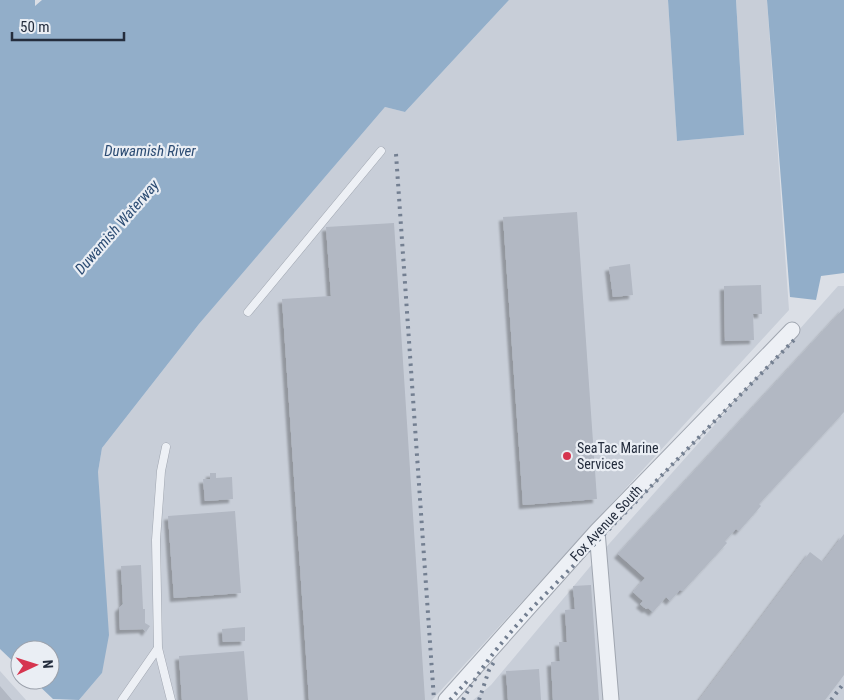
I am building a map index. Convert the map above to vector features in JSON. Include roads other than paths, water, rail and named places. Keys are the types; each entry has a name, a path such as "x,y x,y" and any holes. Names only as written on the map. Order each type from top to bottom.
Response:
{"street":[{"name":"Fox Avenue South","path":"446,700 597,530 792,330"},
{"path":"597,530 611,700"}],"lane":[{"path":"248,312 381,151"},
{"path":"166,447 161,470 156,540 158,648 171,700"},
{"path":"122,700 158,648"}],"water":[{"name":"Duwamish River","path":"0,0 35,0 35,6 42,0 509,0 405,112 385,107 199,324 102,448 98,472 109,635 102,673 79,700 53,699 44,690 60,690 60,640 10,640 10,658 0,649"},
{"path":"668,0 736,0 744,135 677,141"},
{"path":"767,0 844,0 844,273 821,276 816,300 790,297"}],"railway":[{"path":"396,154 434,700"},
{"path":"463,700 486,663 533,607 794,340"},
{"path":"479,700 489,670 496,659"},
{"path":"450,700 470,678"},
{"path":"831,700 844,683"}],"place":[{"name":"SeaTac Marine Services","path":"567,456"}],"water label":[{"name":"Duwamish Waterway","path":"117,227"}]}
